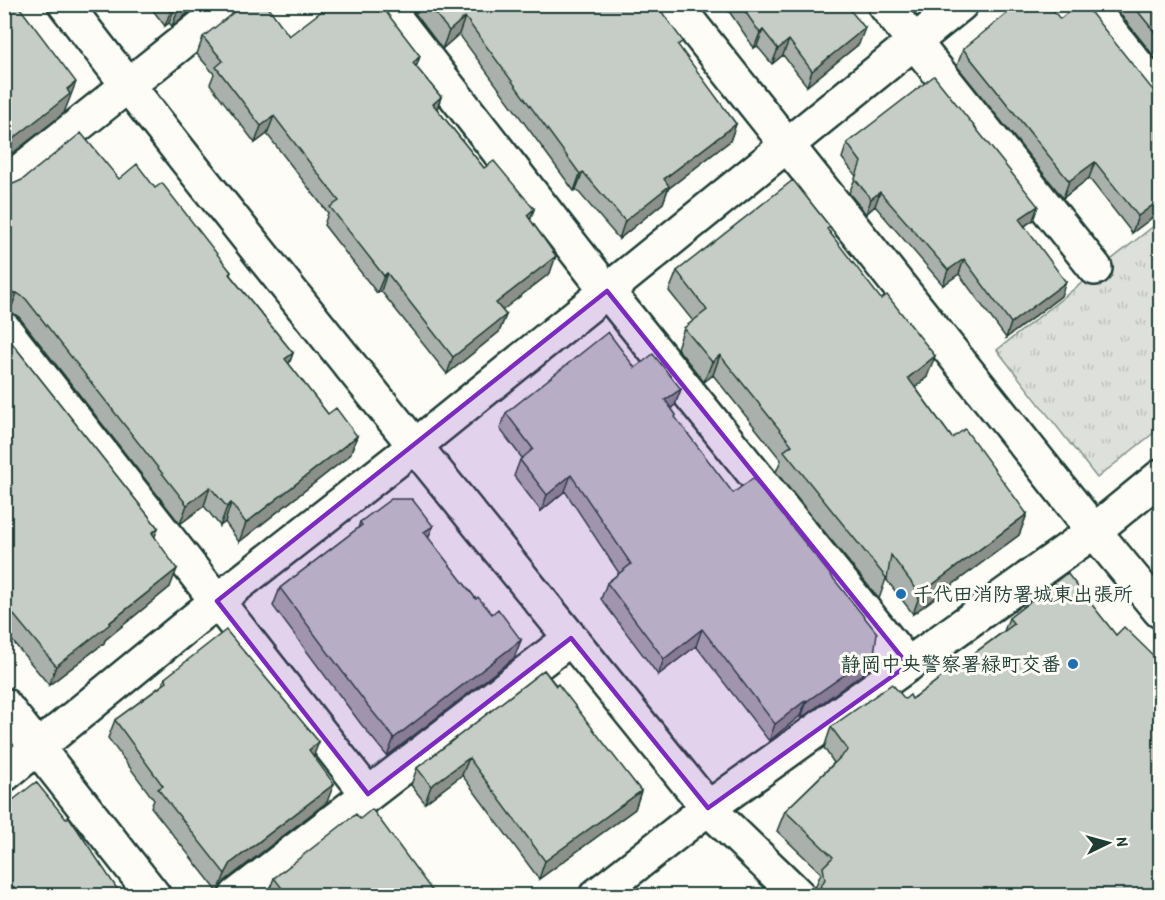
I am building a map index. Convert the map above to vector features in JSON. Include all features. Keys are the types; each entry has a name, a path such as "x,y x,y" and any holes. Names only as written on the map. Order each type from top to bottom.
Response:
{"street":[{"path":"65,4 128,87 415,446 708,808 800,896"},
{"path":"4,184 230,4"},
{"path":"384,4 607,291 908,665"},
{"path":"675,4 1094,531 1161,611"},
{"path":"884,4 1095,268"},
{"path":"4,775 217,601 415,446 961,4"},
{"path":"1089,4 1161,94"},
{"path":"4,329 368,794"},
{"path":"596,896 708,808 1094,531 1161,477"},
{"path":"236,896 571,638"},
{"path":"4,705 154,896"}],"highlighted area":[{"path":"607,291 908,665 708,808 571,638 368,794 217,601"}],"green space":[{"path":"1160,221 1160,428 1097,478 997,350"}],"building":[{"path":"4,4 17,4 76,82 67,89 70,94 4,146"},
{"path":"244,4 266,4 289,36 331,4 380,4 420,56 413,63 441,97 433,104 484,168 494,161 534,209 527,215 556,256 496,303 506,315 453,357 387,273 384,276 330,207 339,201 274,116 261,126 216,67 223,61 203,37"},
{"path":"428,4 656,4 683,41 678,45 736,124 664,179 669,186 625,221 583,172 580,174 465,17 449,31"},
{"path":"740,4 845,4 865,28 812,71 789,40 778,49 763,30 760,33"},
{"path":"1019,4 1048,4 1060,19 1078,4 1084,4 1152,89 1161,95 1161,199 1138,216 1095,162 1069,181 963,49"},
{"path":"1132,4 1161,4 1161,40"},
{"path":"934,76 1038,206 1019,219 1066,282 1011,323 964,259 948,270 880,192 871,199 855,179 861,162 847,143"},
{"path":"81,133 119,179 137,164 155,188 162,183 231,272 229,274 293,353 285,359 328,414 336,408 357,436 246,523 231,503 227,507 210,487 187,505 26,299 17,293 4,293 4,183 13,184 22,180"},
{"path":"793,180 830,227 827,229 881,299 887,295 935,356 908,378 952,438 965,429 1027,514 920,594 891,555 887,579 784,451 792,445 720,355 712,362 684,328 707,310 677,271"},
{"path":"608,332 635,368 653,354 681,389 665,400 676,415 675,417 733,493 753,478 877,633 874,654 775,724 702,629 664,659 607,583 631,564 571,475 547,495 520,460 533,449 506,413"},
{"path":"4,333 158,528 152,533 177,569 56,666 4,603"},
{"path":"391,499 412,499 433,526 424,532 476,599 478,597 492,614 498,609 521,640 394,738 280,588 362,525 360,522"},
{"path":"1067,573 1116,635 1124,627 1161,663 1161,896 795,896 799,892 811,894 820,888 825,879 823,867 833,857 785,811 848,750 831,727 892,684 905,699 910,695 912,699 1014,624 1009,618"},
{"path":"226,630 319,742 309,750 334,784 231,863 225,874 158,789 163,786 115,720 167,682 165,678"},
{"path":"544,670 556,686 558,684 641,791 545,861 469,758 431,786 417,768"},
{"path":"36,782 66,819 69,817 122,896 4,896 4,807"},
{"path":"372,809 436,896 288,896 274,878 356,814 360,819"}],"place":[{"name":"千代田消防署城東出張所","path":"901,594"},
{"name":"静岡中央警察署緑町交番","path":"1073,664"}]}
